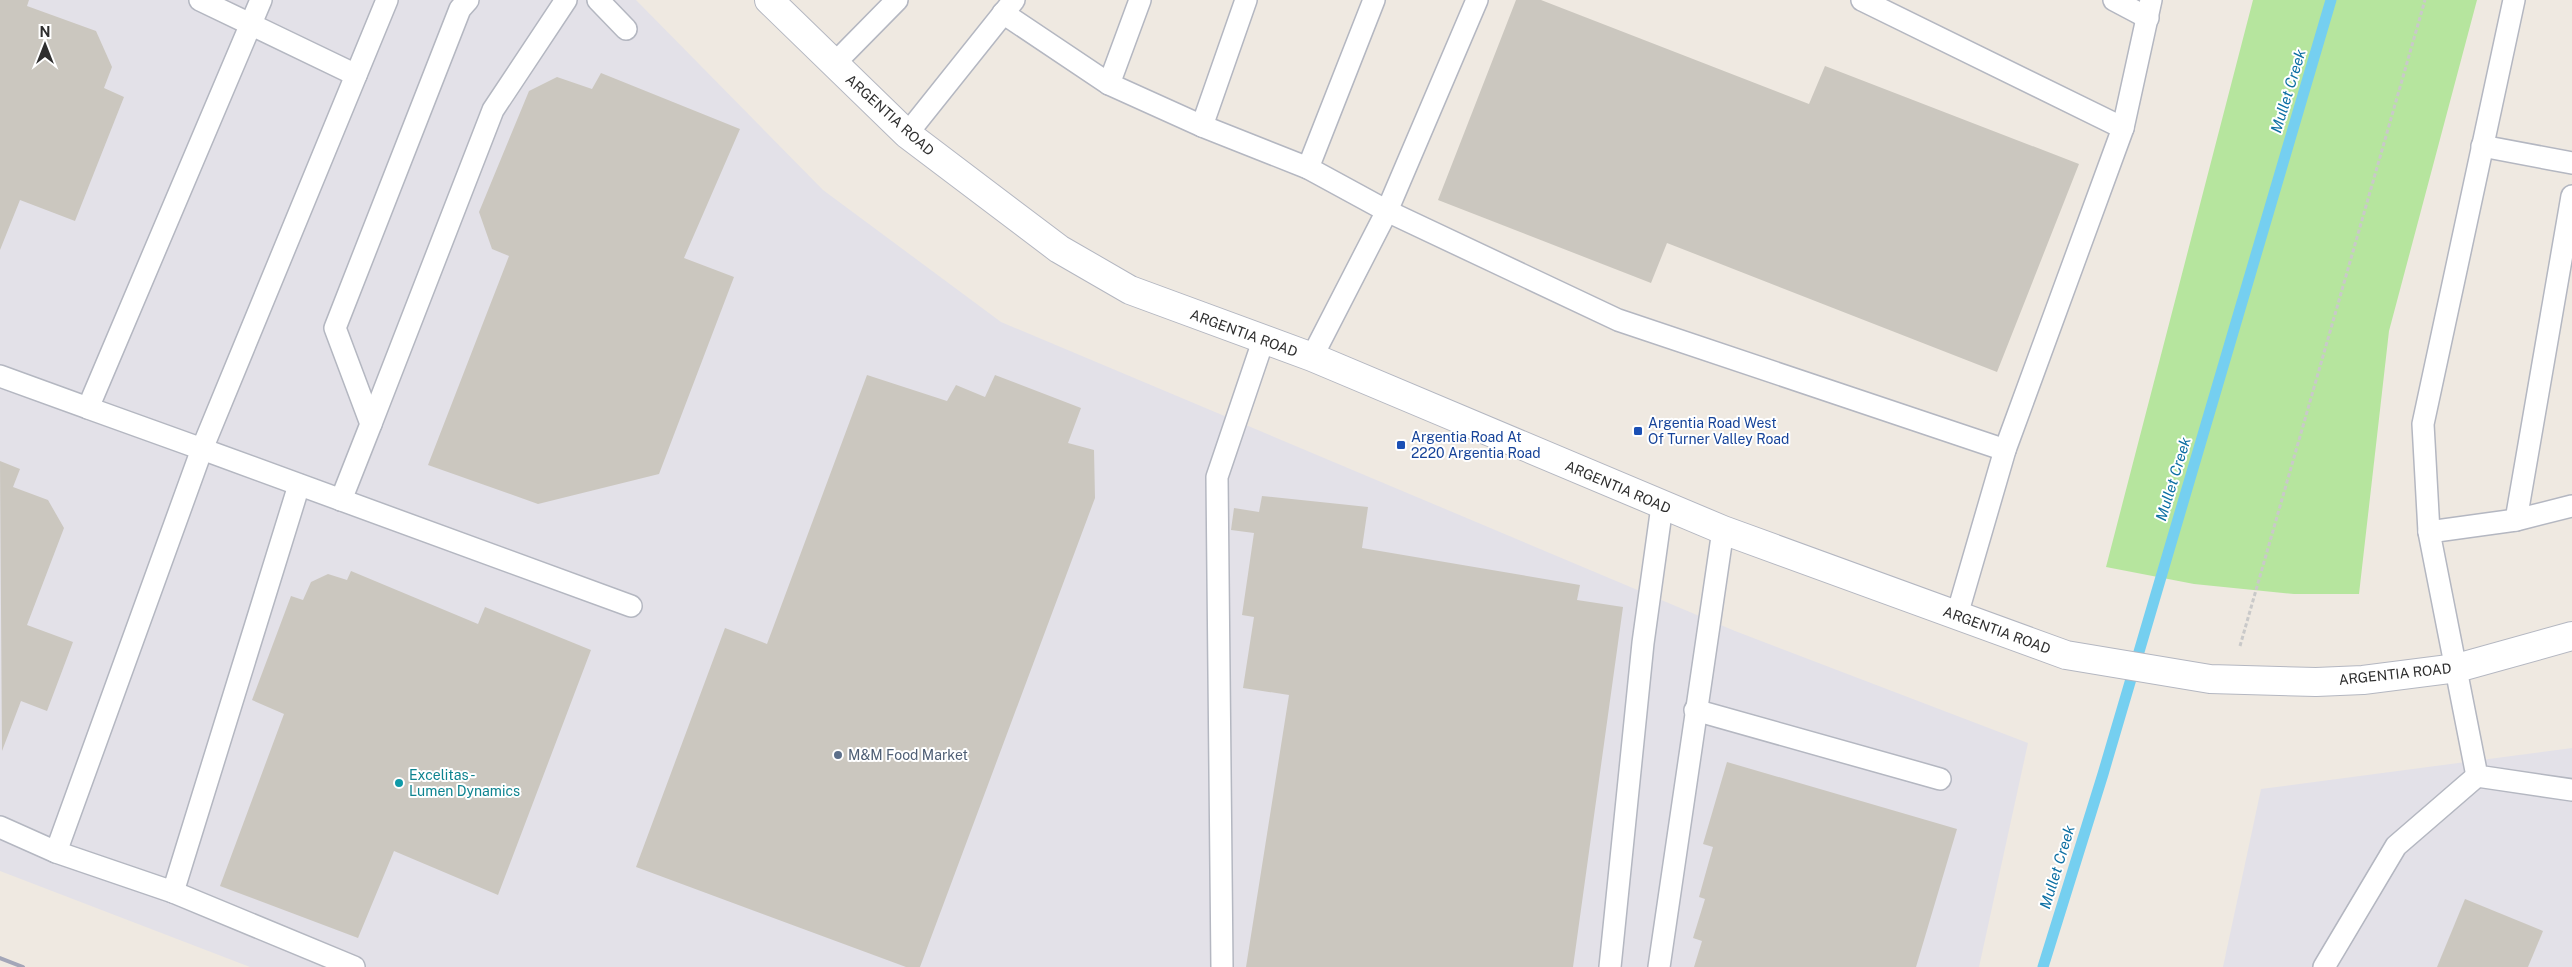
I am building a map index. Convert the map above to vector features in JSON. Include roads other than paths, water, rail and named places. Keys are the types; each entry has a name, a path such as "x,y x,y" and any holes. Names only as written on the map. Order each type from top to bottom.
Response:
{"street":[{"name":"ARGENTIA ROAD","path":"770,0 907,134 1059,249 1130,290 1263,341 1312,357 1662,506 1723,530 2066,655 2221,679 2316,682 2364,680 2457,668 2572,636"}],"lane":[{"path":"200,0 356,75"},
{"path":"88,408 261,0"},
{"path":"56,852 202,449 387,0"},
{"path":"371,424 335,328 460,9 468,0"},
{"path":"341,500 493,110 566,0"},
{"path":"598,0 626,29"},
{"path":"834,64 897,0"},
{"path":"1109,84 1140,0"},
{"path":"1202,126 1246,0"},
{"path":"1308,168 1374,0"},
{"path":"1312,357 1387,211 1477,0"},
{"path":"1862,0 2122,128"},
{"path":"1956,615 2005,450 2122,128 2150,9 2114,0"},
{"path":"2477,776 2429,532 2423,424 2514,0"},
{"path":"907,134 1009,7 1109,84 1202,126 1308,168 1387,211 1618,320 2005,450"},
{"path":"2482,146 2572,163"},
{"path":"2516,520 2572,196"},
{"path":"1222,967 1217,477 1263,341"},
{"path":"0,376 631,606"},
{"path":"173,892 299,485"},
{"path":"1610,967 1644,643 1662,506"},
{"path":"2429,532 2516,520 2572,506"},
{"path":"1659,967 1695,710 1723,530"},
{"path":"1695,710 1940,779"},
{"path":"2324,967 2396,846 2477,776 2572,790"},
{"path":"0,827 56,852 173,892 354,967"}],"waterway":[{"name":"Mullet Creek","path":"2043,967 2103,774 2331,0"}],"railway":[{"path":"0,958 23,967"}],"place":[{"name":"Argentia Road West Of Turner Valley Road","path":"1638,431"},
{"name":"Argentia Road At 2220 Argentia Road","path":"1401,445"},
{"name":"M&M Food Market","path":"838,755"},
{"name":"Excelitas - Lumen Dynamics","path":"399,783"}]}
